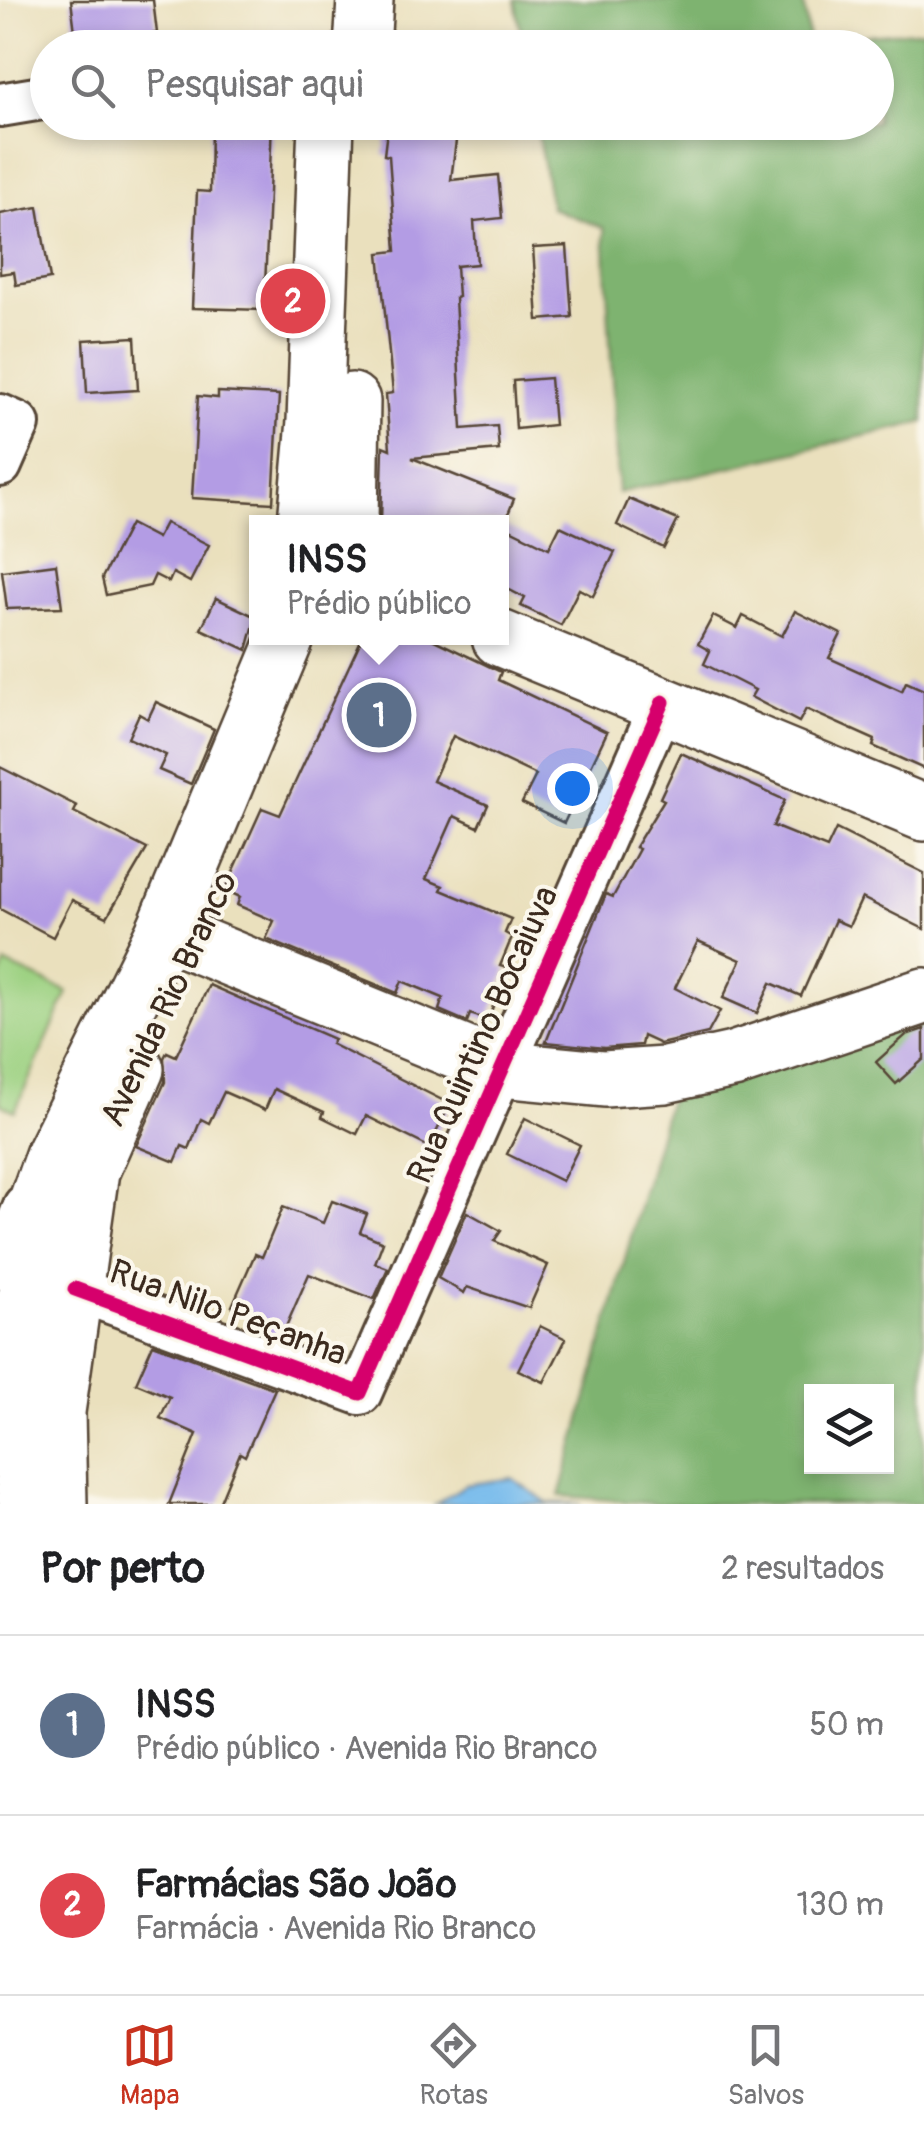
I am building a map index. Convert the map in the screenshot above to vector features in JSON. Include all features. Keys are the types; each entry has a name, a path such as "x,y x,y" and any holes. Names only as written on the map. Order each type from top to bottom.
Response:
{"main road":[{"path":"307,515 315,421 325,140"},
{"path":"350,515 360,140"},
{"path":"509,642 924,813"},
{"name":"Avenida Rio Branco","path":"180,939 284,645"},
{"name":"Avenida Rio Branco","path":"22,1267 35,1208 72,1162 320,645"},
{"path":"180,939 500,1070 604,1079 664,1075 734,1060 924,996"},
{"path":"22,1267 14,1398 27,1504"},
{"path":"22,1267 56,1412 59,1504"}],"street":[{"path":"0,105 30,99"},
{"path":"0,465 9,420"},
{"name":"Rua Quintino Bocaiuva","path":"360,1393 662,702"},
{"path":"0,1353 22,1267"},
{"name":"Rua Nilo Peçanha","path":"22,1267 360,1393"}],"green space":[{"path":"515,0 803,0 808,30 520,30"},
{"path":"924,30 924,422 618,493 604,228 551,208 539,140 894,140 894,33"},
{"path":"6,964 68,992 15,1111 0,1104 0,977"},
{"path":"924,1003 924,1504 658,1504 560,1496 674,1080"}],"water":[{"path":"512,1478 548,1503 581,1504 436,1504 465,1485"}],"building":[{"path":"71,0 153,0 157,30 75,30"},
{"path":"211,140 271,140 264,310 192,308 197,191 210,192"},
{"path":"386,140 456,140 451,180 498,175 502,218 474,221 477,264 456,266 455,298 462,429 497,426 499,450 412,458 514,499 508,515 381,515 383,446 390,449 386,394 393,393 379,253 396,251 389,156 384,155"},
{"path":"38,207 50,279 16,285 14,272 0,274 0,214"},
{"path":"567,246 572,317 538,320 533,248"},
{"path":"135,337 138,390 87,393 84,340"},
{"path":"550,378 554,425 516,429 513,381"},
{"path":"218,392 279,395 273,503 192,498 198,396 218,398"},
{"path":"629,499 678,520 664,548 617,525"},
{"path":"165,523 209,545 190,582 173,573 169,582 155,575 150,586 106,595 102,578 130,524 157,538"},
{"path":"560,526 615,552 593,596 579,589 561,625 521,606 525,598 509,590 509,528 549,548"},
{"path":"56,564 62,607 7,609 2,571"},
{"path":"216,598 249,614 247,650 201,629"},
{"path":"795,611 841,634 829,658 902,691 906,682 924,690 924,769 873,746 875,740 806,709 799,722 751,697 755,690 704,664 710,651 698,644 713,616 737,628 743,616 782,636"},
{"path":"359,645 445,645 501,672 498,680 607,732 564,823 522,803 536,775 453,736 433,781 488,805 478,827 454,816 426,879 443,886 441,890 511,919 505,933 512,937 500,966 507,968 488,1020 470,1014 467,1022 439,1010 443,998 402,981 397,993 266,939 274,921 237,905 240,897 225,890 262,808 280,815"},
{"path":"156,702 214,729 191,784 159,770 166,755 128,738 139,714 148,719"},
{"path":"681,753 785,800 773,826 827,848 836,829 924,873 924,929 862,898 849,926 835,920 801,996 771,983 757,1013 723,998 741,960 698,941 675,988 720,1011 708,1033 660,1044 643,1036 641,1045 604,1048 546,1042 606,894 613,897 639,849 635,847 664,800 660,798"},
{"path":"0,767 77,806 74,812 147,849 107,917 72,900 53,937 0,909"},
{"path":"209,985 334,1039 331,1044 450,1104 429,1147 366,1116 357,1134 322,1117 324,1112 274,1089 265,1110 224,1092 209,1123 201,1119 189,1149 182,1146 175,1162 136,1146 165,1082 164,1058 167,1052 176,1056"},
{"path":"924,1029 924,1059 896,1084 876,1062 906,1035"},
{"path":"525,1118 580,1145 562,1181 507,1154"},
{"path":"332,1201 367,1214 360,1232 383,1242 375,1263 388,1268 374,1299 309,1274 281,1338 255,1328 259,1318 232,1306 255,1254 262,1257 283,1207 323,1223"},
{"path":"467,1212 501,1231 494,1241 548,1265 529,1308 467,1287 464,1293 438,1278"},
{"path":"540,1326 566,1339 544,1382 518,1370"},
{"path":"153,1344 275,1389 245,1456 240,1453 219,1504 169,1504 197,1434 160,1418 170,1397 136,1383"}],"cycle path":[{"path":"75,1289 360,1393 663,702"}],"place":[{"name":"Farmácias São João","path":"293,301"},
{"name":"INSS","path":"379,715"}]}
